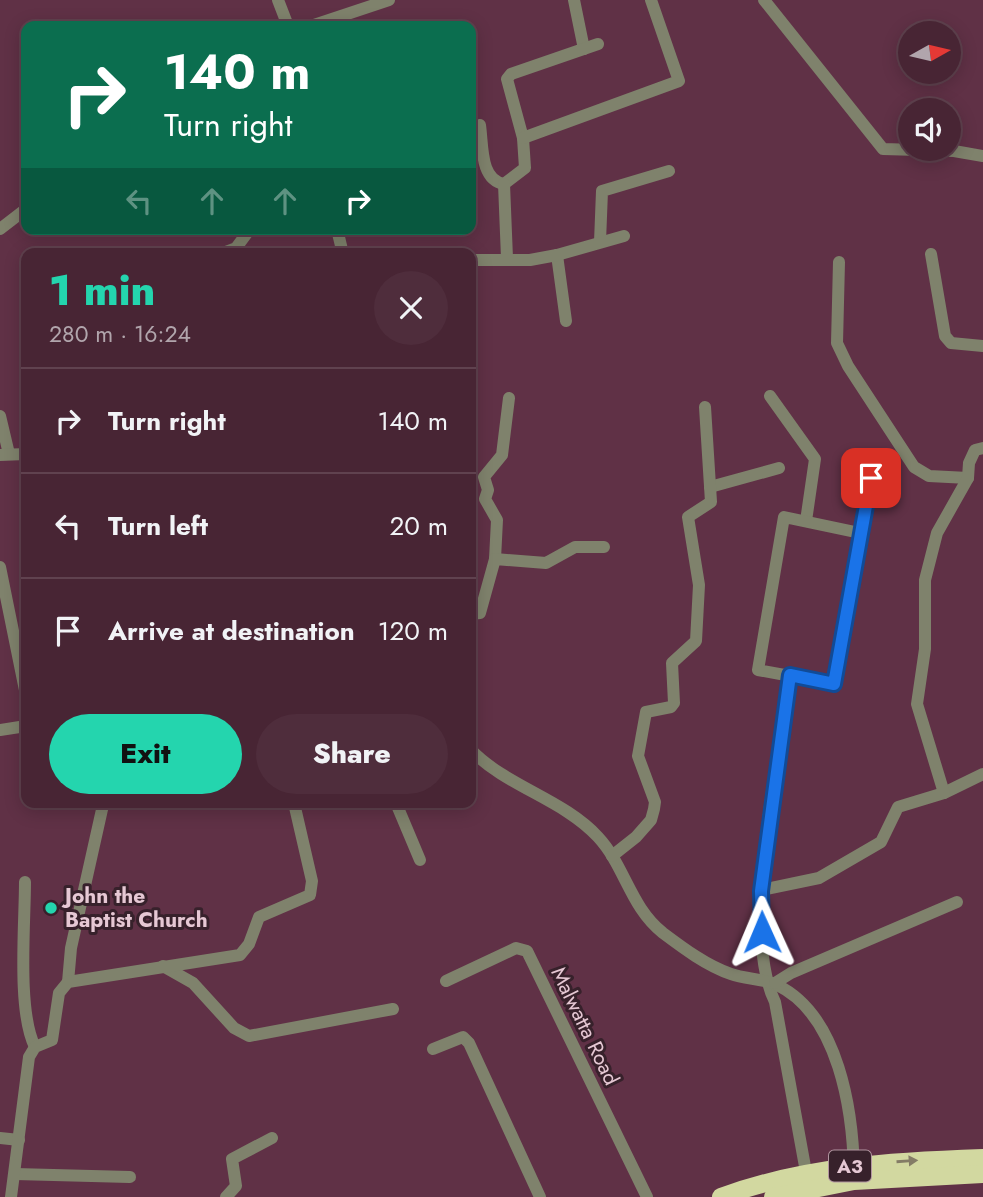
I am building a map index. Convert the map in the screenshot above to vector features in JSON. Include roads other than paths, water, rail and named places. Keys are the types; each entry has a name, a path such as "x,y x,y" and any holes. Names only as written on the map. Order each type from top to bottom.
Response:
{"highway":[{"name":"A3","path":"773,1197 854,1173 983,1158"},
{"name":"A3","path":"721,1197 806,1172 983,1174"}],"street":[{"path":"278,0 286,21"},
{"path":"326,21 389,0"},
{"path":"574,0 584,49"},
{"path":"523,138 679,81 651,0"},
{"path":"764,0 883,149 954,151 983,156"},
{"path":"480,125 488,175 494,183 504,184 525,168 523,138 507,79 512,74 598,44"},
{"path":"600,242 601,191 668,171"},
{"path":"504,184 507,258"},
{"path":"0,229 21,213"},
{"path":"476,260 530,260 624,236"},
{"path":"931,254 945,336 951,343 983,346"},
{"path":"557,255 566,321"},
{"path":"839,262 837,343 848,366 914,467 929,476 968,478"},
{"path":"770,396 815,459 806,521"},
{"path":"476,613 480,613 495,559 497,520 485,499 488,490 484,477 502,455 509,398"},
{"path":"612,856 636,838 651,820 655,802 638,756 646,712 671,707 674,703 672,663 696,641 699,585 688,517 711,502 705,407"},
{"path":"0,416 4,455"},
{"path":"944,793 917,704 925,649 925,580 937,533 968,478 975,450 983,448"},
{"path":"710,487 779,467"},
{"path":"860,533 784,517 758,670 834,684 871,478"},
{"path":"495,559 546,563 575,547 604,547"},
{"path":"0,568 21,671"},
{"path":"790,675 761,891 771,983 806,1172"},
{"path":"0,730 21,727"},
{"path":"476,756 521,786 575,815 599,837 642,913 689,952 729,974 771,983 800,1001 821,1026 839,1062 854,1173"},
{"path":"761,891 819,877 881,842 898,807 944,793 983,774"},
{"path":"32,1052 52,1040 60,993 68,982 71,948 102,808"},
{"path":"68,982 240,955 249,944 259,917 310,895 312,881 295,808"},
{"path":"398,808 420,860"},
{"path":"11,1197 32,1052 25,991 25,882"},
{"path":"771,983 957,902"},
{"name":"Malwatta Road","path":"446,981 516,948 527,951 647,1197"},
{"path":"163,966 192,983 234,1028 249,1036 393,1009"},
{"path":"433,1049 463,1037 469,1043 540,1197"},
{"path":"0,1138 19,1140"},
{"path":"226,1197 236,1186 232,1159 272,1138"},
{"path":"15,1174 130,1177"}],"place":[{"name":"John the Baptist Church","path":"51,908"}]}
